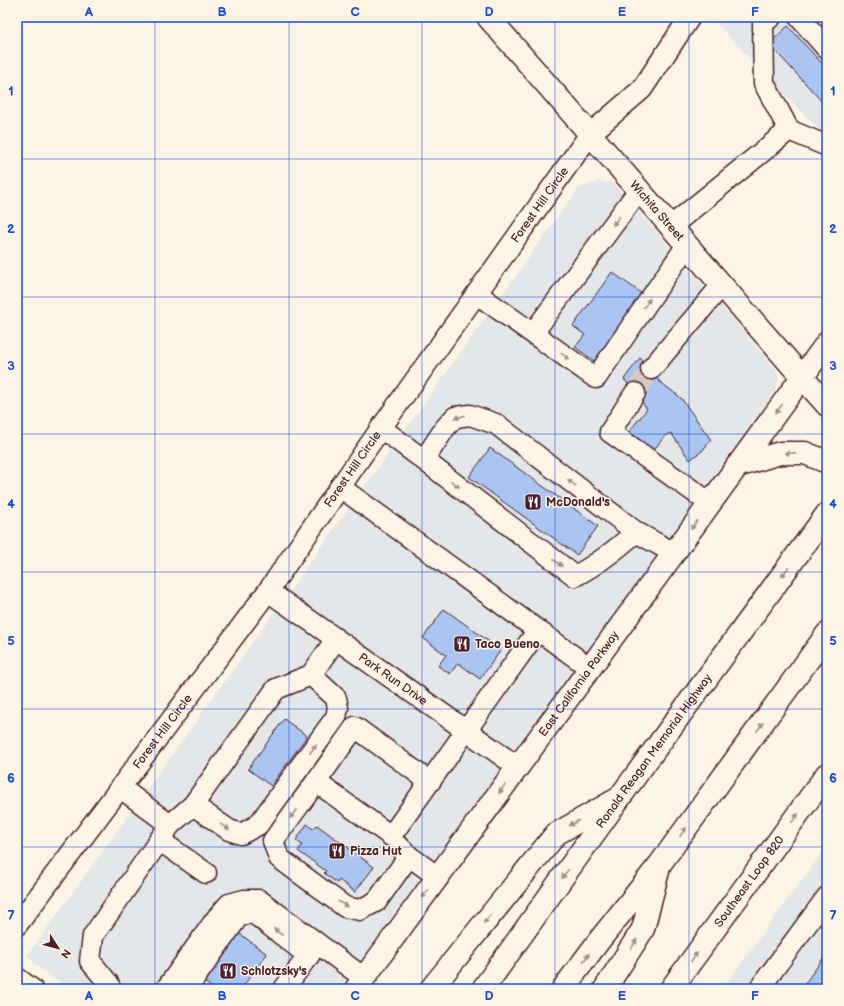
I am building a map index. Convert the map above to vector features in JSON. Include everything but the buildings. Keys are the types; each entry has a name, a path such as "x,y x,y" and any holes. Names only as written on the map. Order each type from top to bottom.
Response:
{"main road":[{"name":"Wichita Street","path":"488,17 827,405"},
{"path":"802,377 827,343"},
{"name":"East California Parkway","path":"360,984 802,377"},
{"path":"737,466 780,453 805,453 827,462"},
{"name":"Ronald Reagan Memorial Highway","path":"482,989 827,514"},
{"path":"563,989 660,864 827,634"},
{"name":"Southeast Loop 820","path":"671,989 827,774"},
{"path":"431,989 556,834 620,797"},
{"path":"605,989 643,929 660,864"}],"street":[{"name":"Forest Hill Circle","path":"17,925 268,591 381,428 590,134 642,89 690,17"},
{"path":"799,17 827,50"},
{"path":"764,19 764,83 789,130 827,146"},
{"path":"670,227 789,130"},
{"path":"533,333 639,190"},
{"path":"477,294 596,378 686,245"},
{"path":"651,370 722,285"},
{"path":"634,393 610,432 710,504"},
{"path":"424,460 445,428 455,417 470,415 496,424 636,532 674,552"},
{"path":"381,428 575,576 590,568 619,547 636,532"},
{"path":"340,487 590,668"},
{"name":"Park Run Drive","path":"268,591 518,767"},
{"path":"391,836 538,630"},
{"path":"109,989 109,984 90,960 94,936 165,832 193,805 276,689 311,675 336,639"},
{"path":"193,805 229,830 242,834 258,825 336,717 338,708 336,698 311,675"},
{"path":"409,856 377,901 360,910 345,907 280,858 273,842 355,727 430,782"},
{"path":"316,782 391,836 409,856 438,877"},
{"path":"121,788 206,873"},
{"path":"759,989 827,897"},
{"path":"166,989 216,919 229,904 244,900 259,900 313,950"},
{"path":"187,989 238,917 252,912 313,950 360,984"},
{"path":"284,989 313,950"},
{"path":"17,978 32,989"}],"shaded area":[{"path":"710,17 827,17 827,138"},
{"path":"598,181 614,183 776,369 779,379 775,391 344,989 69,989 35,965 28,955 578,189"},
{"path":"827,846 827,989 722,989"}],"tunnel":[{"path":"635,393 651,369"}],"place":[{"name":"McDonald's","path":"533,502"},
{"name":"Taco Bueno","path":"462,644"},
{"name":"Pizza Hut","path":"337,851"},
{"name":"Schlotzsky's","path":"228,971"}]}
